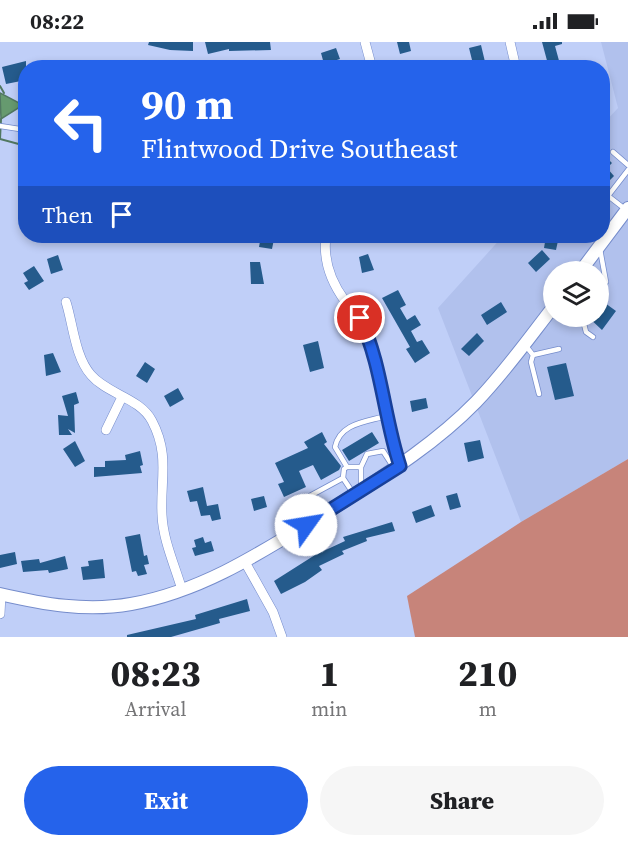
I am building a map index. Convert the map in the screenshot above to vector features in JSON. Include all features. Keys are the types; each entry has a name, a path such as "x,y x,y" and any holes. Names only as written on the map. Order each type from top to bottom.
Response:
{"street":[{"path":"365,42 370,60"},
{"path":"510,42 514,60"},
{"path":"610,228 627,209"},
{"path":"326,243 326,265 344,299 360,318 370,340 398,468"},
{"path":"588,261 600,243"},
{"path":"66,302 80,356 89,374 136,405 151,419 160,441 165,471 162,515 164,532 182,590"},
{"path":"0,614 1,594 43,604 93,607 131,604 182,590 245,562 398,468 449,428 477,401 543,320"},
{"path":"106,430 122,397"},
{"path":"245,562 273,612 282,637"}],"lane":[{"path":"3,127 18,129"},
{"path":"613,152 628,165"},
{"path":"610,189 628,170"},
{"path":"610,197 627,209"},
{"path":"599,246 602,261"},
{"path":"585,327 586,332 593,337"},
{"path":"524,344 533,355"},
{"path":"533,355 559,349"},
{"path":"533,355 531,362 539,394"},
{"path":"347,467 335,447 337,437 345,428 386,416"},
{"path":"343,478 359,491 361,467 367,454 377,450 383,451 398,468"},
{"path":"347,467 361,467"},
{"path":"343,478 344,469 347,467"},
{"path":"306,525 295,504 343,478"}],"shaded area":[{"path":"601,42 628,42 628,459 521,522 438,308 497,243 610,243 610,117 618,108 610,77 610,60 606,60"},
{"path":"0,93 18,102 18,108 1,119"},
{"path":"628,459 628,637 415,637 407,596 521,522"}],"building":[{"path":"149,42 193,42 193,51 170,50 148,45"},
{"path":"205,42 270,42 271,50 229,51 229,49 208,54"},
{"path":"397,42 409,42 411,51 400,54"},
{"path":"542,42 562,42 555,46 559,60 547,60"},
{"path":"481,45 485,60 472,60 469,48"},
{"path":"336,48 340,59 323,60 321,53"},
{"path":"18,63 18,82 6,84 2,67"},
{"path":"260,243 273,243 272,249 259,247"},
{"path":"545,243 558,243 556,250 544,248"},
{"path":"542,250 550,259 543,261 543,266 536,272 528,263"},
{"path":"368,254 374,270 362,273 359,257"},
{"path":"58,255 63,270 51,274 47,259"},
{"path":"250,262 260,262 264,284 251,284"},
{"path":"34,266 44,281 29,290 24,283 28,281 23,273"},
{"path":"398,290 406,305 400,308 407,320 415,315 421,325 411,331 417,342 422,340 430,353 415,363 406,349 410,347 382,298"},
{"path":"501,302 507,312 487,325 481,315"},
{"path":"609,306 616,311 609,320"},
{"path":"477,333 484,341 469,356 461,349"},
{"path":"318,341 324,368 310,372 303,345"},
{"path":"53,353 61,372 46,376 44,355"},
{"path":"145,362 155,369 147,383 136,376"},
{"path":"566,363 574,396 555,400 547,367"},
{"path":"178,388 184,399 170,407 164,396"},
{"path":"76,392 79,403 74,405 75,433 68,429 72,435 59,435 58,415 68,416 62,396"},
{"path":"426,398 428,408 412,412 410,401"},
{"path":"322,432 327,442 324,444 341,466 339,470 321,480 313,465 299,471 306,487 284,497 278,484 284,482 275,463 308,448 304,442"},
{"path":"372,432 379,443 349,461 342,450"},
{"path":"480,440 484,458 468,462 464,443"},
{"path":"75,441 85,461 75,467 63,449"},
{"path":"140,451 142,473 94,477 94,467 105,467 105,461 126,460 125,455"},
{"path":"203,487 207,506 218,504 221,519 212,521 210,515 201,516 197,501 190,502 187,491"},
{"path":"457,493 461,507 450,510 446,496"},
{"path":"264,496 267,507 254,511 251,499"},
{"path":"431,505 435,516 416,523 412,512"},
{"path":"392,522 395,531 366,538 367,541 342,551 344,554 319,566 322,570 305,582 281,594 274,581 315,555 345,541 343,537"},
{"path":"140,534 144,556 147,555 149,564 144,565 147,574 138,576 136,571 132,572 125,537"},
{"path":"203,537 205,543 211,541 214,551 195,556 192,548 196,547 194,540"},
{"path":"15,552 17,564 0,568 0,555"},
{"path":"65,556 68,569 49,573 48,570 23,572 21,561 39,559 40,563"},
{"path":"103,559 105,578 83,580 81,567 89,566 88,561"},
{"path":"247,599 250,611 219,619 220,623 171,637 127,637 127,635 196,619 195,615"}],"waterway":[{"path":"0,86 4,93"},
{"path":"1,119 0,139 18,144"}],"route":[{"path":"306,525 400,466 390,437 370,340 360,318"}]}
